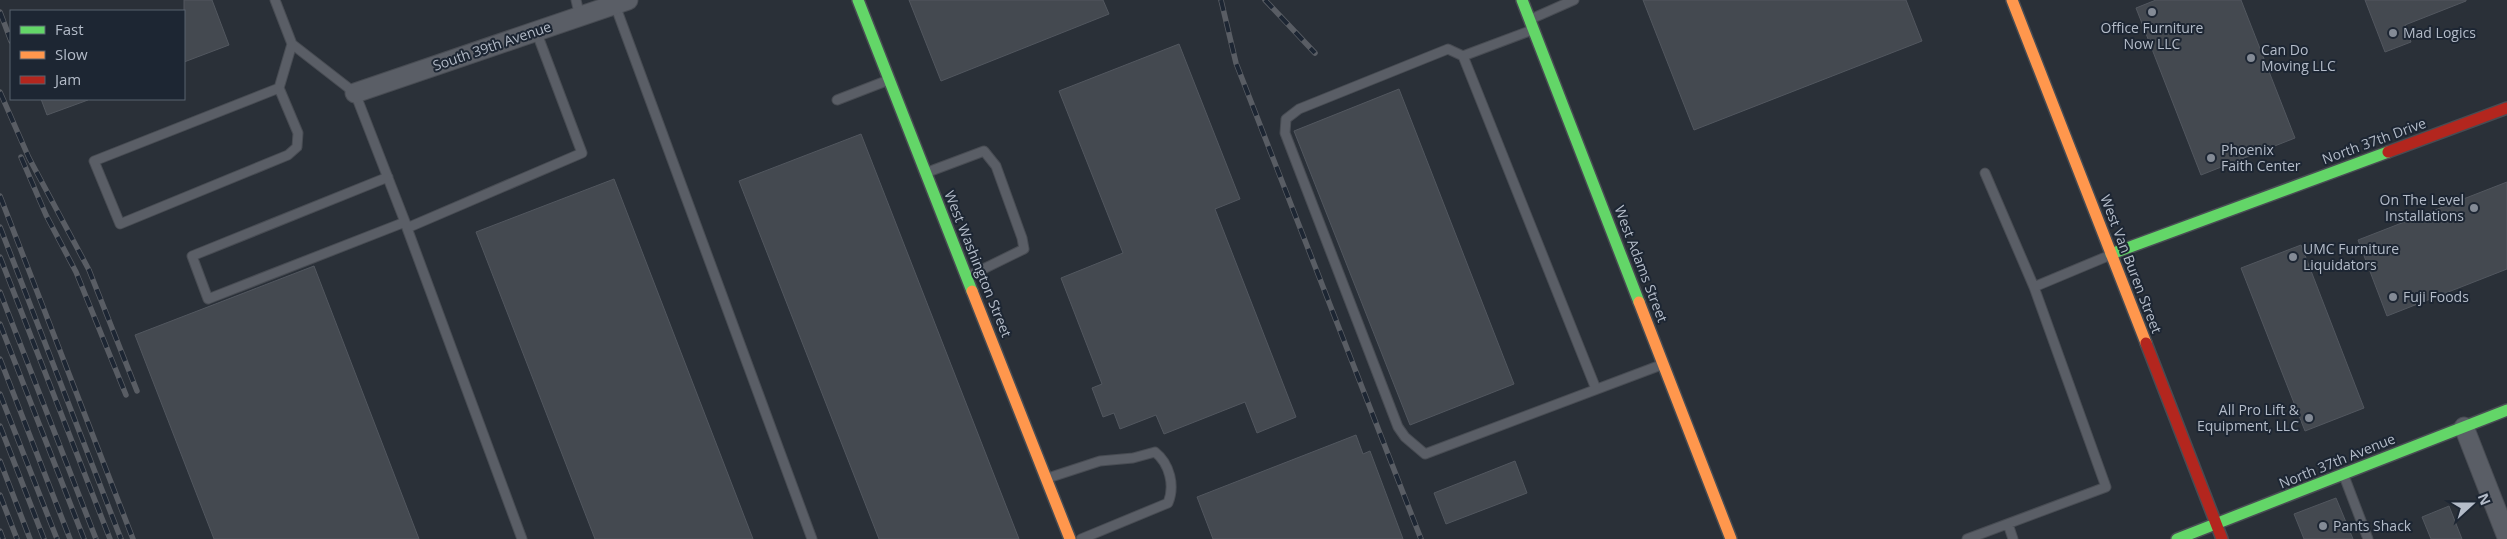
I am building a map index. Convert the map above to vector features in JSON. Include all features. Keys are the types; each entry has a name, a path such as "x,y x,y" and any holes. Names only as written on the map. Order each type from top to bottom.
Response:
{"street":[{"name":"West Washington Street","path":"858,0 1070,539"},
{"name":"West Adams Street","path":"1522,0 1731,539"},
{"name":"West Van Buren Street","path":"2012,0 2222,539"},
{"name":"South 39th Avenue","path":"355,93 536,31 578,8 622,2"},
{"name":"North 37th Drive","path":"2111,254 2507,108"},
{"name":"North 37th Avenue","path":"2177,539 2507,410"},
{"path":"2464,427 2507,537"}],"lane":[{"path":"275,0 292,44 355,93 522,539"},
{"path":"1463,56 1532,25 1574,0"},
{"path":"622,2 812,539"},
{"path":"388,177 192,256 208,298 406,225 582,153 536,31"},
{"path":"280,88 94,161 120,224 288,155 297,147 298,133 280,88 292,44"},
{"path":"1596,389 1463,56 1448,49 1299,108 1286,119 1284,126 1398,427 1425,454 1664,364"},
{"path":"837,100 889,80"},
{"path":"926,173 984,151 996,166 1024,248 967,277"},
{"path":"1967,539 2106,487 2034,288 1985,173"},
{"path":"2034,288 2111,254"},
{"path":"1046,478 1100,461 1133,458 1155,452 1161,456 1171,480 1172,493 1168,503 1081,539"},
{"path":"2343,474 2368,539"},
{"path":"2008,524 2013,539"}],"building":[{"path":"184,0 212,0 229,45 185,62"},
{"path":"909,0 1103,0 1109,14 941,81"},
{"path":"1643,0 1906,0 1922,41 1694,130"},
{"path":"2156,0 2241,0 2295,138 2201,175 2136,8"},
{"name":"Mad Logics","path":"2365,0 2466,1 2405,25 2411,42 2385,52"},
{"path":"1179,44 1240,199 1215,209 1296,417 1257,433 1245,402 1164,434 1156,415 1120,429 1114,413 1103,417 1092,388 1102,384 1061,278 1123,253 1059,91"},
{"path":"1399,89 1514,384 1410,425 1294,131"},
{"path":"41,100 88,100 47,115"},
{"path":"861,134 1019,539 879,539 739,181"},
{"path":"614,179 753,539 595,539 476,232"},
{"path":"2507,182 2507,269 2387,316 2358,240"},
{"path":"2301,245 2364,408 2305,431 2241,268"},
{"path":"314,266 419,539 214,539 135,335"},
{"path":"1356,435 1363,454 1370,451 1403,539 1213,539 1197,497"},
{"path":"1515,461 1527,493 1446,524 1434,493"},
{"name":"Pants Shack","path":"2336,498 2353,539 2304,539 2294,514"},
{"path":"2449,506 2462,539 2431,539 2422,517"}],"railway":[{"path":"1221,0 1236,63 1421,539"},
{"path":"1265,0 1315,53"},
{"path":"0,12 10,38"},
{"path":"0,92 29,158 89,270 137,391"},
{"path":"21,157 46,215 76,272 126,395"},
{"path":"0,196 133,539"},
{"path":"0,227 121,539"},
{"path":"0,257 110,539"},
{"path":"0,292 96,539"},
{"path":"0,324 84,539"},
{"path":"0,359 70,539"},
{"path":"0,394 57,539"},
{"path":"0,426 44,539"},
{"path":"0,461 30,539"},
{"path":"0,495 17,539"},
{"path":"0,531 3,539"}],"traffic: fast":[{"path":"858,0 972,291"},
{"path":"1522,0 1639,302"},
{"path":"2111,254 2388,152"},
{"path":"2177,539 2507,410"}],"traffic: slow":[{"path":"2012,0 2146,343"},
{"path":"972,291 1070,539"},
{"path":"1639,302 1731,539"}],"traffic: jam":[{"path":"2388,152 2507,108"},
{"path":"2146,343 2222,539"}],"place":[{"name":"Office Furniture Now LLC","path":"2152,12"},
{"name":"Mad Logics","path":"2393,33"},
{"name":"Can Do Moving LLC","path":"2251,58"},
{"name":"Phoenix Faith Center","path":"2211,158"},
{"name":"On The Level Installations","path":"2474,208"},
{"name":"UMC Furniture Liquidators","path":"2293,257"},
{"name":"Fuji Foods","path":"2393,297"},
{"name":"All Pro Lift & Equipment, LLC","path":"2309,418"},
{"name":"Pants Shack","path":"2323,526"}]}
